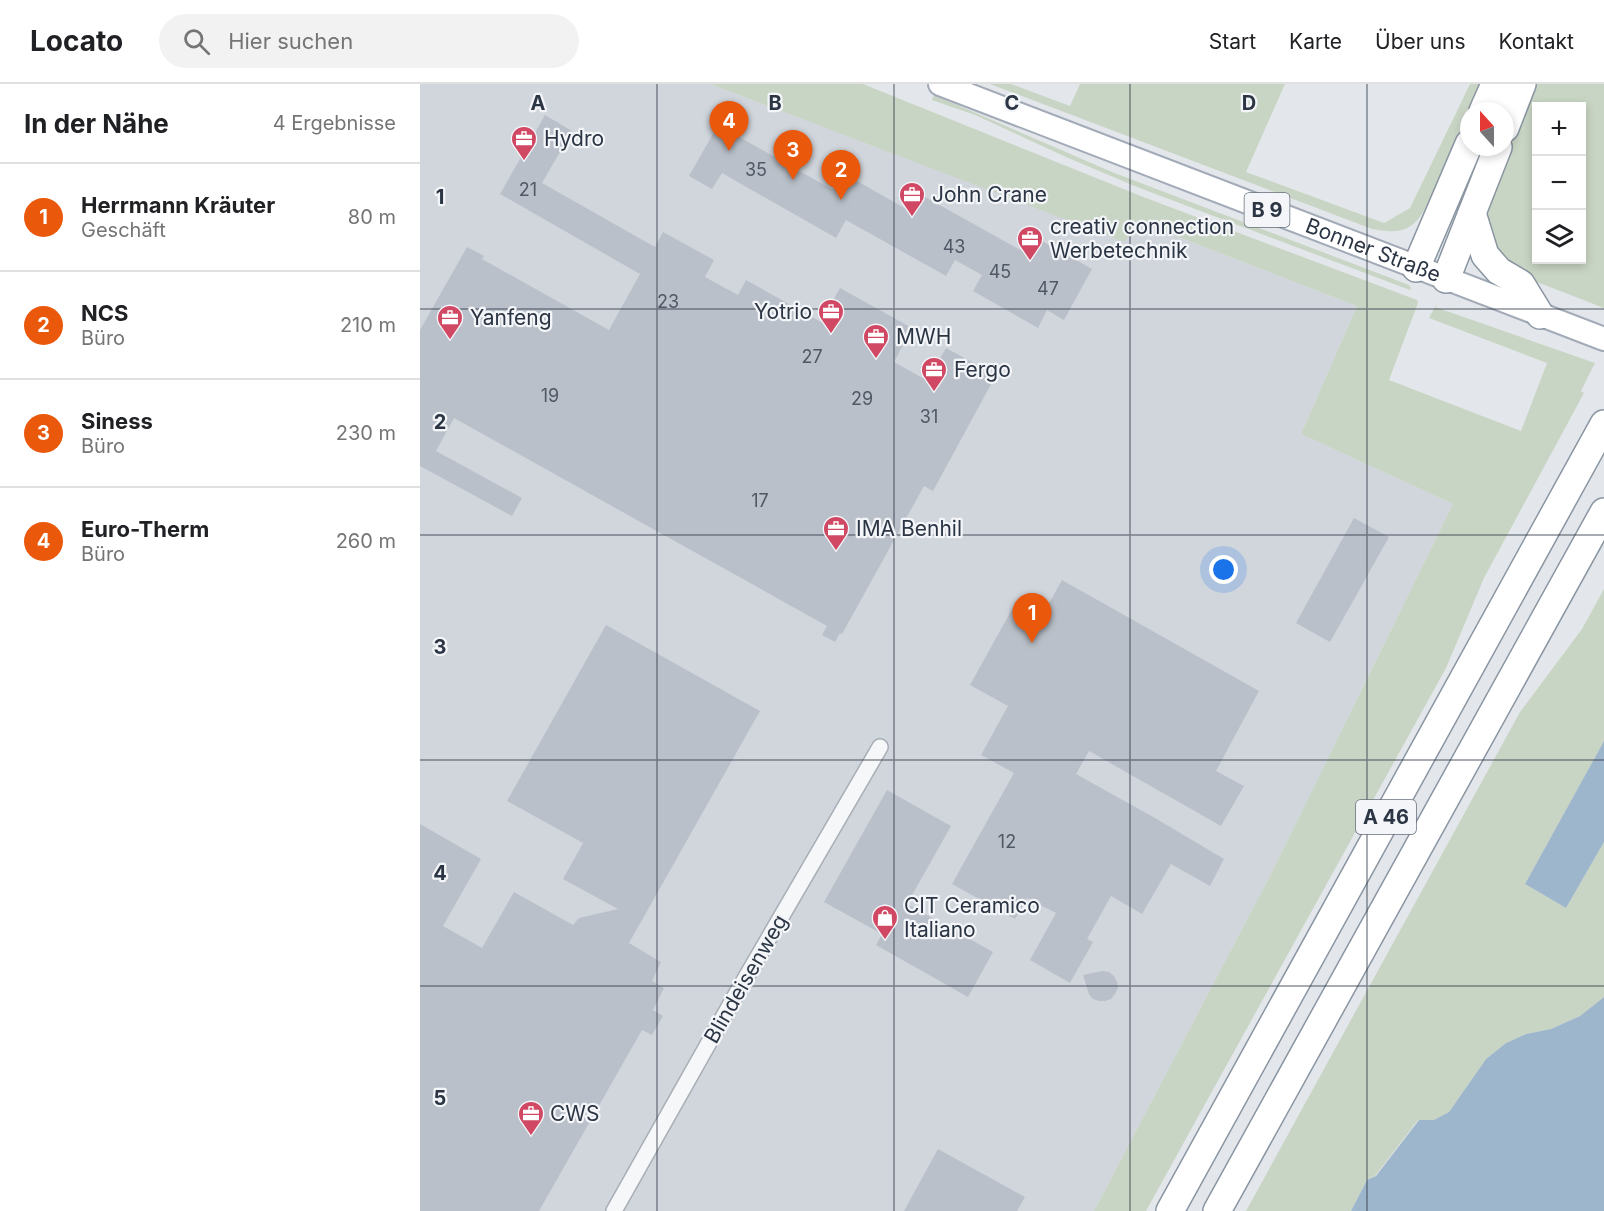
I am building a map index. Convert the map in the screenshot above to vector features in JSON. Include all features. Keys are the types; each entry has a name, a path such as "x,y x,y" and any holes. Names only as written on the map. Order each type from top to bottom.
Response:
{"highway":[{"path":"1488,102 1496,84"},
{"path":"1514,105 1522,84"},
{"path":"1416,268 1464,156"},
{"path":"1446,279 1494,156"},
{"path":"1472,213 1485,255 1499,271 1521,284 1540,315"},
{"name":"A 46","path":"1170,1211 1604,424"},
{"name":"A 46","path":"1217,1211 1604,512"}],"main road":[{"name":"Bonner Straße","path":"940,84 1604,339"}],"street":[{"name":"Blindeisenweg","path":"614,1211 880,747"}],"shaded area":[{"path":"420,84 710,84 1125,241 1137,221 1357,306 1301,434 1453,504 1272,872 1094,1211 420,1211"}],"green space":[{"path":"710,84 863,84 1146,198 1417,300 1418,303 1389,380 1521,431 1547,363 1429,318 1435,307 1595,363 1581,391 1584,393 1484,578 1446,668 1146,1211 1094,1211 1272,872 1453,504 1301,434 1357,306 1137,221 1125,242"},
{"path":"990,84 1011,84 1070,106 1080,84 1285,84 1246,172 1384,223 1410,208 1460,105 1460,132 1422,214 1416,222 1403,230 1372,229"},
{"path":"1470,84 1481,84 1473,102 1461,102"},
{"path":"1533,84 1604,84 1604,308 1516,274 1503,265 1483,217 1504,156 1514,156 1514,132"},
{"path":"934,95 1112,172 1409,285 1411,288 1410,290 1137,187 975,115 932,100"},
{"path":"1604,589 1604,741 1525,884 1566,908 1604,842 1604,997 1580,1016 1551,1029 1526,1034 1506,1043 1486,1059 1449,1112 1434,1120 1418,1120 1375,1176 1367,1180 1351,1211 1246,1211 1520,712 1582,629"}],"water":[{"path":"1604,741 1604,842 1566,908 1525,884"},
{"path":"1604,997 1604,1211 1351,1211 1367,1180 1376,1176 1419,1120 1434,1120 1449,1112 1486,1059 1506,1043 1526,1034 1551,1029 1580,1016"}],"building":[{"path":"545,115 572,131 542,183 655,247 663,232 714,260 705,277 738,295 746,280 821,322 840,288 912,328 894,362 928,381 946,348 996,375 933,491 924,486 842,634 840,633 835,642 822,635 827,626 454,418 436,451 522,498 512,516 420,466 420,330 467,247 484,256 482,259 609,330 640,274 500,194"},
{"path":"718,125 833,190 843,173 908,210 918,193 1033,257 1042,241 1092,269 1064,320 1047,310 1038,328 973,291 982,275 955,260 946,276 846,220 836,238 722,173 712,189 689,176"},
{"path":"1354,518 1389,537 1330,642 1296,623"},
{"path":"1062,580 1259,691 1216,771 1244,786 1221,826 1089,751 1076,774 1224,859 1210,886 1171,864 1142,914 1111,896 1087,939 1093,942 1070,983 1030,960 1056,913 1027,898 1015,919 952,884 1014,773 981,755 1008,706 970,685 1016,602 1042,616"},
{"path":"606,625 760,711 629,943 661,962 652,981 664,988 653,1010 663,1016 652,1035 642,1030 539,1211 420,1211 420,824 481,859 443,926 482,948 514,892 573,925 579,918 618,909 563,879 583,843 507,801"},
{"path":"887,790 951,826 907,904 993,952 968,997 876,945 882,934 824,902"},
{"path":"1102,971 1114,976 1118,988 1111,999 1099,1001 1093,999 1089,994 1083,975"},
{"path":"938,1149 1025,1197 1017,1211 904,1211"}],"place":[{"name":"Euro-Therm","path":"729,151"},
{"name":"Hydro","path":"524,162"},
{"name":"Siness","path":"793,180"},
{"name":"NCS","path":"841,200"},
{"name":"John Crane","path":"912,218"},
{"name":"creativ connection Werbetechnik","path":"1030,262"},
{"name":"Yotrio","path":"831,335"},
{"name":"Yanfeng","path":"450,341"},
{"name":"MWH","path":"876,360"},
{"name":"Fergo","path":"934,393"},
{"name":"IMA Benhil","path":"836,552"},
{"name":"Herrmann Kräuter","path":"1032,643"},
{"name":"CIT Ceramico Italiano","path":"885,941"},
{"name":"CWS","path":"531,1137"}]}
